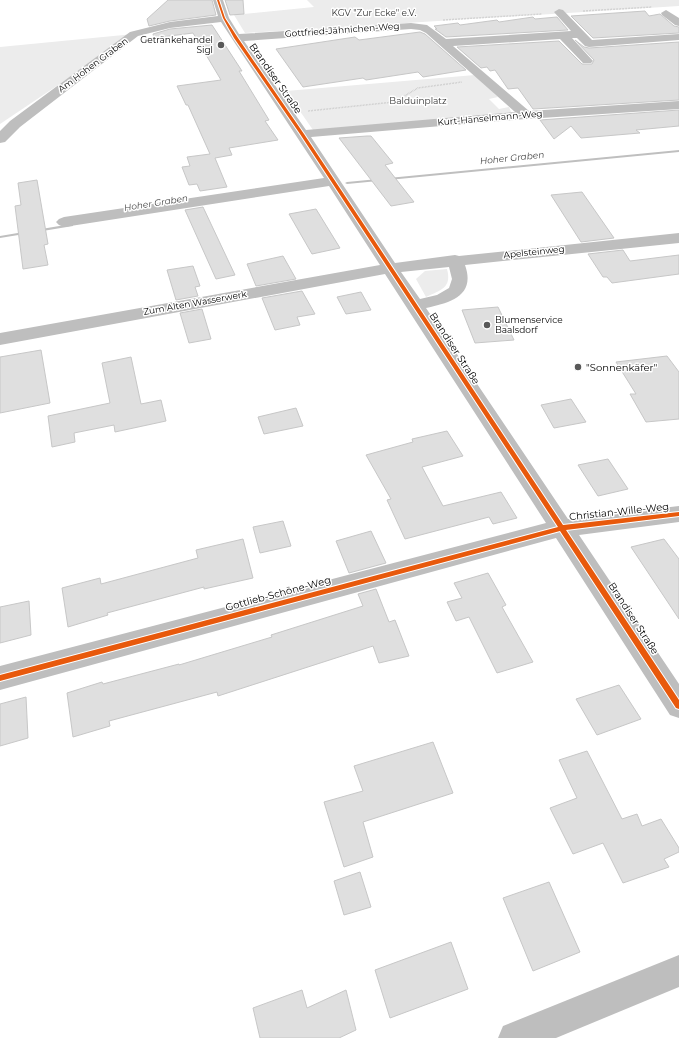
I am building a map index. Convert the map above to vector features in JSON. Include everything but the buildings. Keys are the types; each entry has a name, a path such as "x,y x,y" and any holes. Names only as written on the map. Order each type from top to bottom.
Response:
{"street":[{"name":"Brandiser Straße","path":"218,0 224,18 236,38 302,134 679,706"},
{"path":"559,12 589,44 679,37"},
{"path":"666,13 679,23"},
{"name":"Am Hohen Graben","path":"0,139 15,124 134,34 170,26 224,18"},
{"name":"Gottfried-Jähnichen-Weg","path":"236,38 411,26 423,27 430,31 526,115"},
{"path":"443,43 580,34"},
{"path":"564,35 586,61"},
{"name":"Kurt-Hänselmann-Weg","path":"302,134 526,115 679,105"},
{"path":"64,222 331,180"},
{"name":"Apelsteinweg","path":"390,268 455,260 679,238"},
{"path":"414,305 440,299 455,292 459,285 460,277 455,260"},
{"name":"Zum Alten Wasserwerk","path":"0,339 390,268"},
{"name":"Christian-Wille-Weg","path":"562,528 679,514"},
{"name":"Gottlieb-Schöne-Weg","path":"0,678 562,528"},
{"path":"515,1038 679,971"}],"path":[{"path":"440,20 655,6"},
{"path":"288,113 342,109 361,105 394,102 418,88 485,80"}],"green space":[{"name":"KGV \"Zur Ecke\" e.V.","path":"307,0 679,0 679,6 245,33 234,15 314,7"},
{"path":"134,34 0,124 0,47"},
{"name":"Balduinplatz","path":"475,75 498,97 489,99 499,109 509,107 511,112 507,114 313,130 286,91"},
{"path":"447,269 448,280 444,288 426,297 416,279 425,271"}],"waterway":[{"name":"Hoher Graben","path":"347,183 679,151"},
{"name":"Hoher Graben","path":"0,237 71,225"}],"cycle path":[{"path":"218,0 224,18 236,38 302,134 679,706"},
{"path":"0,678 562,528 679,514"}],"place":[{"name":"Getränkehandel Sigl","path":"221,45"},
{"name":"Blumenservice Baalsdorf","path":"487,325"},
{"name":"\"Sonnenkäfer\"","path":"578,367"}]}
